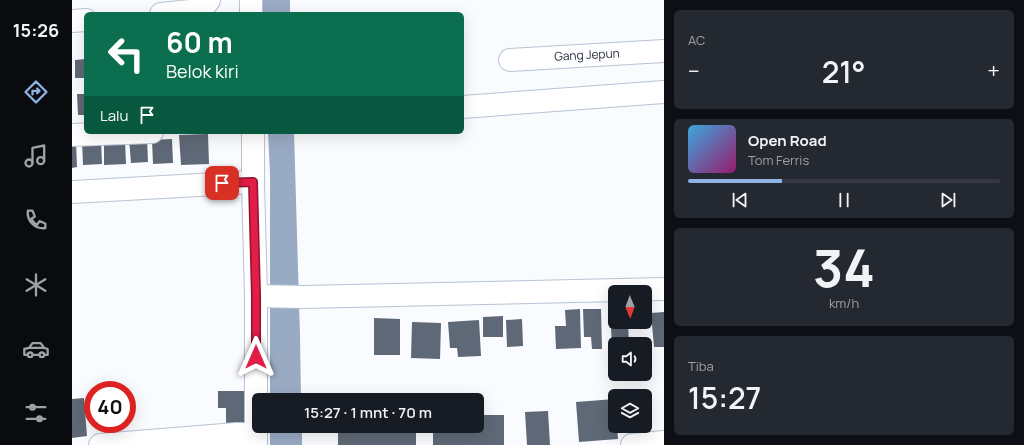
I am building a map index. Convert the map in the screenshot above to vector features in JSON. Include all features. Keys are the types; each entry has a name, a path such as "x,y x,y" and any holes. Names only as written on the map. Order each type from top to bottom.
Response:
{"street":[{"path":"180,12 200,10 208,0"},
{"path":"251,0 251,12"},
{"path":"72,21 84,20"},
{"name":"Gang Jepun","path":"510,60 664,51"},
{"path":"464,107 664,92"},
{"path":"72,135 99,134"},
{"path":"100,445 236,434 256,439 261,296 253,182 253,134"},
{"path":"72,192 253,182"},
{"path":"261,296 303,297 664,289"},
{"path":"632,445 664,442"}],"water":[{"path":"262,0 290,0 290,12 262,12"},
{"path":"268,134 294,134 301,393 270,393 270,173"},
{"path":"270,433 302,433 302,445 270,445"}],"building":[{"path":"84,59 84,78 75,78 75,60"},
{"path":"77,94 84,94 84,115 78,115"},
{"path":"208,134 209,164 181,165 179,135"},
{"path":"147,138 148,162 131,163 129,139"},
{"path":"172,139 173,163 153,164 152,140"},
{"path":"125,140 126,164 104,165 104,141"},
{"path":"76,141 77,167 72,168 72,142"},
{"path":"82,141 101,141 102,164 83,165"},
{"path":"580,309 581,348 556,349 555,326 566,326 565,310"},
{"path":"583,309 601,309 602,349 592,349 591,337 584,337"},
{"path":"664,312 664,347 654,347 652,313"},
{"path":"503,316 503,337 483,337 483,317"},
{"path":"374,318 400,319 400,355 374,355"},
{"path":"522,319 523,346 507,347 506,320"},
{"path":"479,320 481,356 458,357 457,348 450,348 448,322"},
{"path":"412,322 441,323 440,359 411,358"},
{"path":"611,329 628,329 629,337 612,337"},
{"path":"218,391 250,391 251,432 226,432 226,408 218,408"},
{"path":"84,398 84,433 87,433 87,436 72,438 72,399"},
{"path":"608,400 608,433 618,433 618,439 579,442 576,402"},
{"path":"548,411 550,445 527,445 525,412"},
{"path":"484,415 504,415 504,445 433,445 433,433 484,433"},
{"path":"338,433 416,433 416,445 338,445"}],"route":[{"path":"222,183 253,182 256,357"}]}
